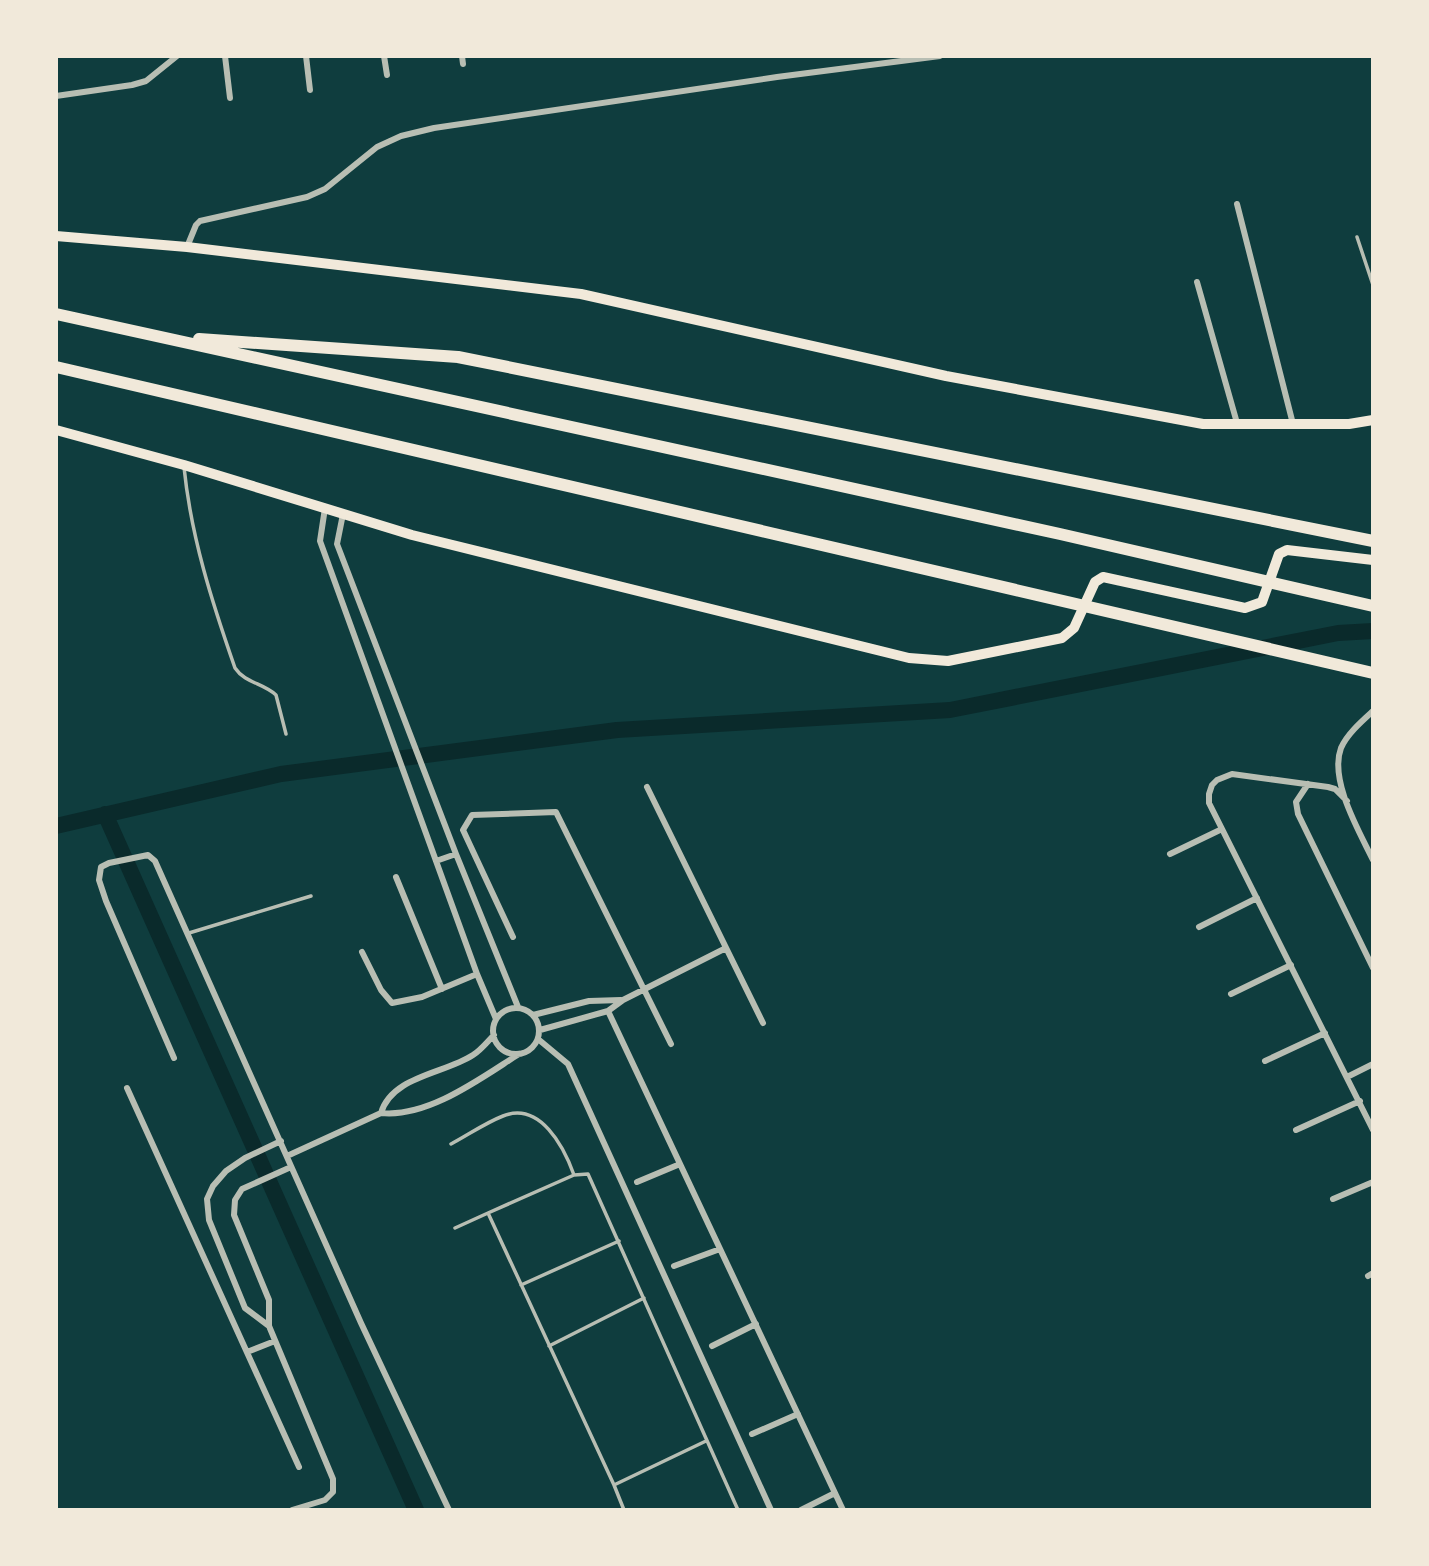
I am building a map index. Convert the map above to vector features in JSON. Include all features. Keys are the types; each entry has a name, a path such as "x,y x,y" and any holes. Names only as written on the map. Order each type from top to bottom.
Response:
{"highway":[{"path":"56,314 1060,534 1373,606"},
{"path":"157,336 458,357 1373,541"},
{"path":"56,366 1373,673"}],"main road":[{"path":"56,236 187,247 582,294 946,376 1203,424 1349,424 1373,420"},
{"path":"56,430 184,465 412,535 909,658 948,661 1062,638 1074,628 1095,582 1103,577 1245,608 1262,602 1279,554 1287,550 1373,560"}],"street":[{"path":"56,96 132,86 146,81 177,56"},
{"path":"225,56 230,98"},
{"path":"306,56 310,90"},
{"path":"384,56 387,75"},
{"path":"187,247 200,220 307,197 325,189 377,148 401,136 434,128 763,79 940,56"},
{"path":"1237,204 1293,424"},
{"path":"1197,282 1237,423"},
{"path":"325,508 320,541 496,1019 496,1042 505,1052 519,1054"},
{"path":"287,1156 382,1113 395,1115 440,1100 530,1049 538,1039 540,1030 533,1015 518,1007 337,544 343,514"},
{"path":"362,661 380,656"},
{"path":"1373,711 1346,739 1340,750 1338,763 1347,801 1373,860"},
{"path":"1347,801 1335,789 1232,774 1217,780 1209,794 1209,803 1373,1130"},
{"path":"1308,784 1296,802 1298,814 1373,968"},
{"path":"648,787 763,1023"},
{"path":"513,937 463,830 472,815 556,812 671,1044"},
{"path":"1170,854 1222,829"},
{"path":"436,861 456,854"},
{"path":"174,1058 106,901 99,880 102,867 109,863 148,855 155,861 361,1323 449,1510"},
{"path":"396,877 442,989"},
{"path":"1199,927 1257,898"},
{"path":"540,1030 608,1011 623,1000 726,947"},
{"path":"362,952 381,990 393,1003 404,1002 478,974"},
{"path":"1231,994 1291,965"},
{"path":"533,1015 589,1001 623,1000"},
{"path":"496,1019 506,1010 518,1007"},
{"path":"608,1011 843,1510"},
{"path":"1265,1061 1325,1033"},
{"path":"382,1113 385,1099 399,1088 473,1055 494,1035"},
{"path":"538,1039 568,1064 771,1510"},
{"path":"1347,1077 1373,1064"},
{"path":"127,1088 299,1466"},
{"path":"1296,1130 1360,1101"},
{"path":"269,1326 245,1308 209,1220 207,1199 213,1186 226,1171 245,1157 281,1141"},
{"path":"637,1182 680,1164"},
{"path":"291,1167 243,1189 234,1200 234,1215 269,1300 269,1326 333,1479 333,1492 325,1500 292,1510"},
{"path":"1333,1199 1373,1182"},
{"path":"674,1266 720,1249"},
{"path":"712,1346 756,1324"},
{"path":"247,1352 275,1341"},
{"path":"752,1434 798,1414"},
{"path":"801,1510 835,1493"}],"lane":[{"path":"1357,237 1373,285"},
{"path":"184,465 188,504 205,581 235,668 241,677 260,683 276,695 286,734"},
{"path":"189,933 312,896"},
{"path":"450,1144 505,1115 520,1113 536,1119 550,1129 567,1155 574,1175"},
{"path":"454,1228 574,1175 587,1174 738,1510"},
{"path":"488,1213 624,1510"},
{"path":"521,1286 619,1241"},
{"path":"549,1346 644,1298"},
{"path":"614,1485 706,1441"}],"waterway":[{"path":"56,826 281,774 617,730 950,710 1338,633 1373,631"},
{"path":"105,814 416,1510"}]}
